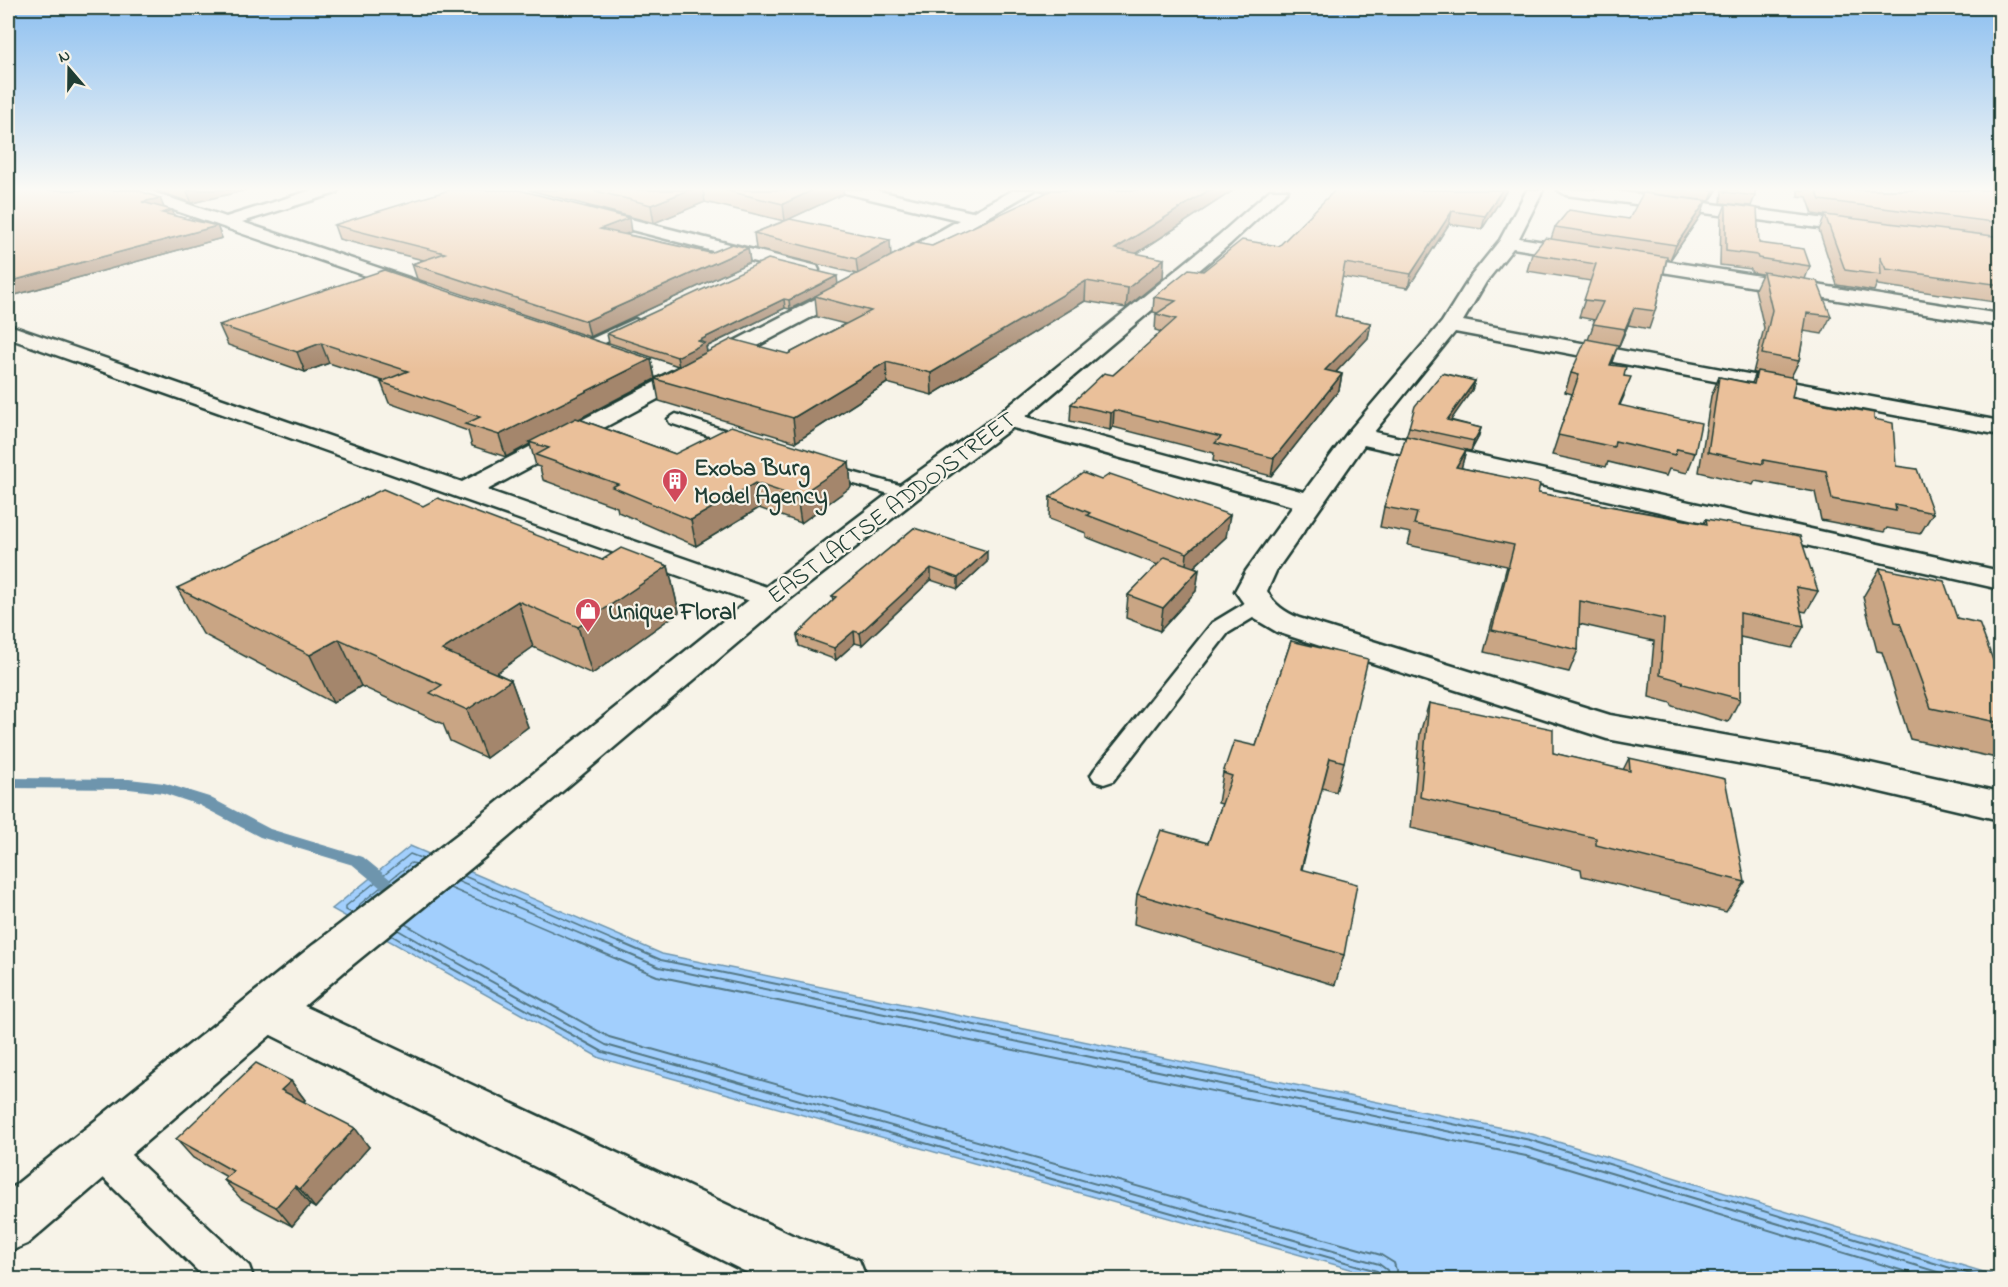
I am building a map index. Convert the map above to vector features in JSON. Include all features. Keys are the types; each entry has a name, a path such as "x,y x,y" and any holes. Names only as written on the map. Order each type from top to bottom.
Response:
{"street":[{"path":"307,250 440,296"},
{"path":"730,250 861,283"},
{"path":"465,491 669,374 861,283 918,250"},
{"name":"EAST LA(TSE ADDO)STREET","path":"8,1225 328,958 472,845 770,599 907,493 1008,419 1212,250"},
{"path":"1502,250 1478,280 1450,325 1358,436 1261,571 1251,591 1258,605 1268,616 1288,626 1607,727 1825,766 2001,806"},
{"path":"1559,250 2001,320"},
{"path":"1450,325 2001,428"},
{"path":"8,331 770,599"},
{"path":"565,338 618,356"},
{"path":"1008,419 1310,502"},
{"path":"1358,436 2001,580"},
{"path":"268,1010 776,1270 839,1280"}],"lane":[{"path":"748,270 769,260"},
{"path":"587,346 651,315"},
{"path":"676,419 762,449"},
{"path":"806,464 907,493"},
{"path":"1104,775 1220,628 1258,605"},
{"path":"100,1150 236,1280"}],"water":[{"path":"410,846 662,954 1532,1134 2000,1277 2000,1279 1386,1279 600,1058 332,909"}],"building":[{"path":"8,250 127,250 8,282"},
{"path":"433,250 697,250 710,253 717,250 743,250 586,321 412,264 445,253"},
{"path":"821,250 872,250 856,259"},
{"path":"903,250 1120,250 1164,259 1128,288 1086,281 931,373 886,362 793,418 655,379 732,339 788,354 871,311 815,296"},
{"path":"1229,250 1427,250 1411,274 1345,263 1335,316 1371,323 1325,370 1342,374 1274,458 1215,443 1221,437 1114,410 1111,413 1071,404 1104,373 1113,375 1176,319 1156,314 1176,301 1154,297 1189,269 1203,271"},
{"path":"1535,250 1622,250 1667,257 1655,311 1634,308 1625,329 1593,324 1603,302 1584,300 1596,264 1532,254"},
{"path":"1804,250 1810,266 1758,258 1757,255 1726,251"},
{"path":"1838,250 2001,250 2001,285 1886,269 1880,257 1881,275 1845,270"},
{"path":"768,259 837,276 698,341 705,343 677,357 607,334"},
{"path":"384,270 651,359 499,435 465,424 480,417 381,382 408,371 321,343 297,352 219,325"},
{"path":"1763,272 1817,281 1831,316 1807,313 1799,361 1762,354 1772,310"},
{"path":"1586,339 1618,345 1610,365 1626,367 1624,376 1631,377 1619,405 1701,423 1695,453 1677,449 1675,455 1615,441 1614,447 1558,435 1579,375 1571,373"},
{"path":"1757,371 1796,378 1792,398 1874,413 1874,419 1893,423 1896,466 1917,469 1933,513 1895,505 1896,511 1832,499 1826,471 1763,460 1763,464 1708,452 1719,377 1754,384"},
{"path":"1442,373 1475,381 1447,420 1481,428 1474,441 1409,427 1415,406"},
{"path":"576,418 675,454 731,426 849,462 797,497 755,483 691,520 612,487 618,484 536,455 549,448 529,442"},
{"path":"1406,436 1466,450 1456,467 1540,484 1538,493 1707,524 1706,519 1800,536 1818,591 1796,587 1804,626 1740,613 1740,699 1683,684 1682,681 1660,675 1664,619 1580,601 1578,650 1492,630 1514,545 1414,524 1417,513 1384,507"},
{"path":"1083,473 1101,480 1110,474 1230,515 1187,553 1087,515 1090,513 1050,497"},
{"path":"383,489 423,506 438,498 602,560 621,548 668,566 578,627 518,601 442,650 511,680 467,710 430,693 442,685 339,639 310,655 177,588"},
{"path":"914,528 987,551 958,578 931,568 860,633 854,631 834,648 797,635 836,597 832,596"},
{"path":"1165,557 1199,569 1163,608 1128,595"},
{"path":"1880,568 1944,581 1957,618 1979,623 1993,660 2001,662 2001,723 1931,708 1900,623 1895,622"},
{"path":"1291,641 1368,659 1344,762 1330,758 1301,869 1357,884 1344,955 1137,894 1161,830 1208,843 1232,776 1223,773 1234,741 1256,746"},
{"path":"1429,703 1553,729 1553,753 1630,771 1629,758 1725,779 1745,882 1596,845 1596,838 1420,797"},
{"path":"256,1063 291,1081 281,1090 355,1128 300,1189 295,1186 276,1207 224,1180 233,1171 176,1139"}],"waterway":[{"path":"8,783 129,784 164,788 204,801 265,833 358,861 386,884"}],"place":[{"name":"Exoba Burg Model Agency","path":"675,504"},
{"name":"Unique Floral","path":"588,634"}]}
